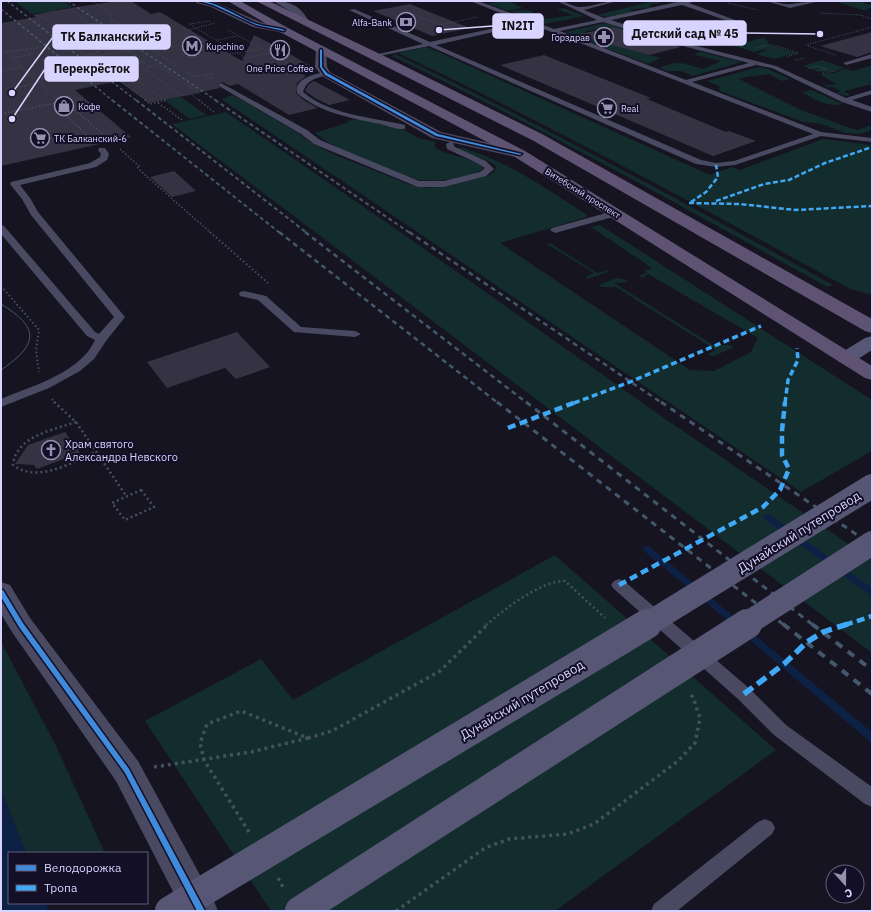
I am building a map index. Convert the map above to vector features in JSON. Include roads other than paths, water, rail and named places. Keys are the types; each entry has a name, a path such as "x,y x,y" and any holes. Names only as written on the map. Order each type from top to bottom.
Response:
{"main road":[{"name":"Витебский проспект","path":"233,1 321,50 520,154 872,374"},
{"path":"261,1 303,20 537,137 872,327"},
{"path":"846,358 872,342"},
{"path":"846,358 872,352"},
{"name":"Дунайский путепровод","path":"170,911 681,604 872,486"},
{"path":"300,911 872,543"}],"street":[{"name":"Витебский проспект","path":"200,1 214,4 257,25 284,30"},
{"path":"278,1 299,12 303,20"},
{"path":"321,50 321,67 326,74 436,135 520,154"},
{"path":"1,592 21,625 127,771 201,911"}],"lane":[{"path":"474,1 820,134 872,140"},
{"path":"560,1 606,20 664,38 774,67 845,100 872,110"},
{"path":"579,9 614,1"},
{"path":"554,31 692,1"},
{"path":"769,1 790,6 817,1"},
{"path":"664,38 730,22 732,20 682,3"},
{"path":"662,8 675,12"},
{"path":"352,10 699,162 716,165 735,162 820,134"},
{"path":"376,56 529,22"},
{"path":"846,63 870,57"},
{"path":"685,82 757,63"},
{"path":"326,74 307,79 300,87 299,92 302,96 322,108 402,127"},
{"path":"231,83 221,85 304,132 317,142 409,181 427,185 444,184 483,174 490,168 484,163 455,151 450,147 450,144"},
{"path":"845,100 872,92"},
{"path":"1,404 51,382 76,369 90,357 101,339 120,317 34,213 26,198 14,184 93,165 104,158 105,154 102,150"},
{"path":"555,230 617,214"},
{"path":"1,228 91,334 101,339"},
{"path":"244,294 262,298 298,330 355,334"},
{"path":"619,585 744,694 780,730 872,798"},
{"path":"661,911 765,828"}],"water":[{"path":"1,790 26,852 8,852 8,904 46,904 49,911 1,911"}],"waterway":[{"path":"767,517 872,592"},
{"path":"647,549 736,623"},
{"path":"747,633 872,738"}],"tram line":[{"path":"1,304 23,321 30,336 28,344 23,352 14,361 1,370"}],"railway":[{"path":"7,1 137,101"},
{"path":"68,1 217,101"},
{"path":"1,9 113,101"},
{"path":"112,100 280,233"},
{"path":"136,100 307,233"},
{"path":"215,100 410,233"},
{"path":"279,232 498,403"},
{"path":"305,232 527,403"},
{"path":"409,232 662,403"},
{"path":"497,402 784,625"},
{"path":"526,402 813,625"},
{"path":"661,402 872,545"},
{"path":"783,624 872,694"},
{"path":"812,624 872,670"}],"place":[{"name":"Alfa-Bank","path":"406,22"},
{"name":"IN2IT","path":"439,30"},
{"name":"Детский сад № 45","path":"820,34"},
{"name":"Горздрав","path":"604,37"},
{"name":"Kupchino","path":"192,46"},
{"name":"One Price Coffee","path":"280,50"},
{"name":"ТК Балканский-5","path":"12,93"},
{"name":"Кофе","path":"64,106"},
{"name":"Real","path":"607,108"},
{"name":"Перекрёсток","path":"12,119"},
{"name":"ТК Балканский-6","path":"40,138"},
{"name":"Храм святого Александра Невского","path":"51,450"}]}
